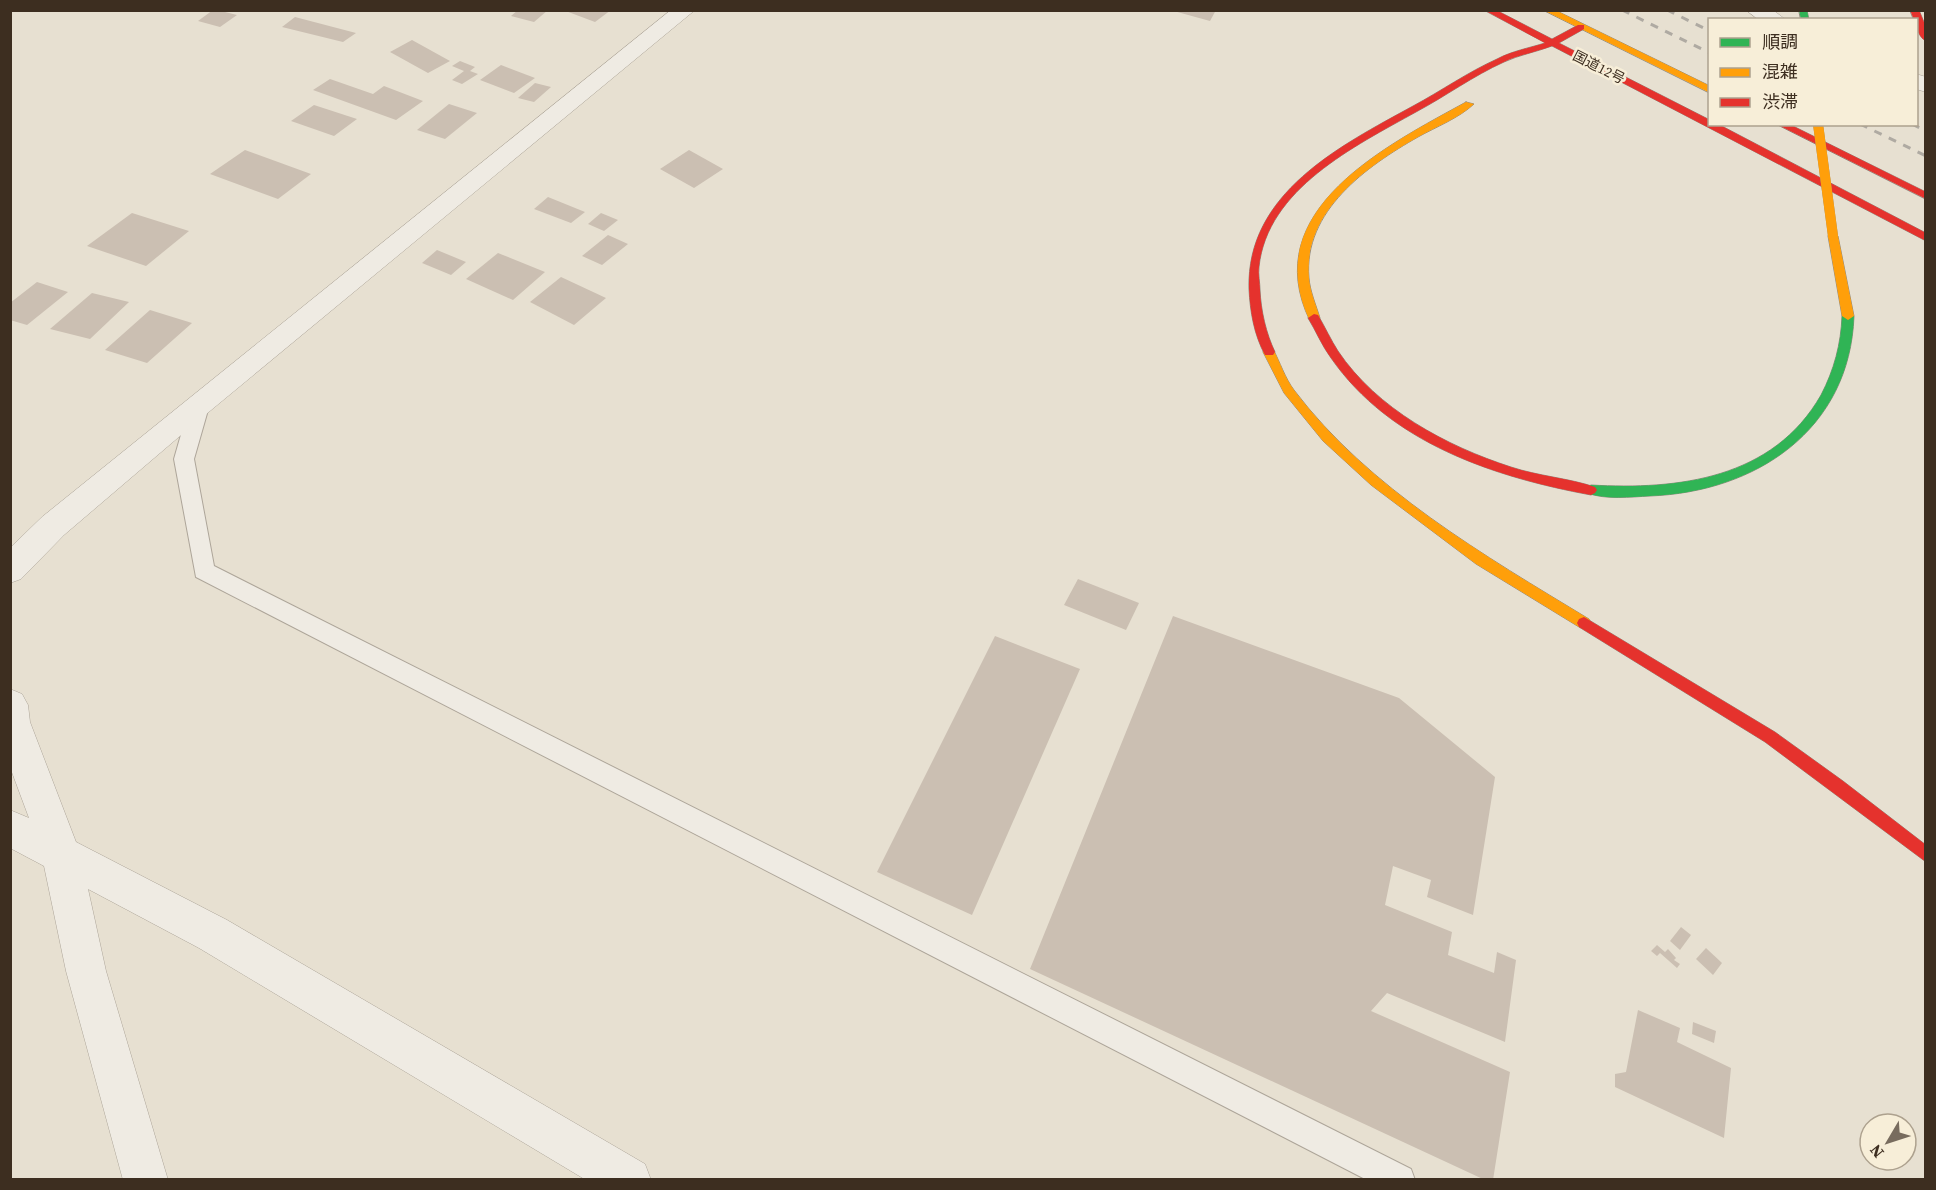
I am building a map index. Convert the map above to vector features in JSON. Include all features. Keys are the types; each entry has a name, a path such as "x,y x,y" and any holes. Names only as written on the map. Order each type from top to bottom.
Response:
{"highway":[{"name":"国道12号","path":"1488,10 1708,123"},
{"name":"国道12号","path":"1547,10 1708,89"},
{"path":"1918,19 1926,38"},
{"path":"1581,27 1552,43 1502,59 1355,143 1301,182 1279,206 1256,249 1252,275 1252,302 1258,333 1272,363 1300,406 1329,440 1373,481 1428,525 1490,567 1750,724 1845,790 1926,855"},
{"path":"1533,64 1552,43"},
{"path":"1478,99 1366,166 1334,194 1313,225 1302,267 1306,304 1326,343 1359,384 1437,442 1480,462 1537,480 1581,489 1628,494 1676,491 1720,482 1764,462 1795,441 1821,411 1838,375 1848,318 1833,236 1818,126"},
{"name":"国道12号","path":"1714,126 1926,238"},
{"path":"1784,126 1926,196"}],"street":[{"path":"10,570 52,526 685,10"},
{"path":"1755,10 1772,18"},
{"path":"10,705 12,723 60,854 86,971 146,1179"},
{"path":"10,828 213,934 629,1179"}],"lane":[{"path":"201,403 184,459 204,571 1400,1179"}],"building":[{"path":"213,10 237,15 220,27 198,21"},
{"path":"518,10 548,10 534,22 511,16"},
{"path":"563,10 611,10 595,22"},
{"path":"1170,10 1216,10 1210,21"},
{"path":"295,17 356,33 343,42 282,27"},
{"path":"412,40 450,61 428,73 390,52"},
{"path":"460,61 475,67 470,71 478,74 462,84 452,80 464,71 452,66"},
{"path":"501,65 535,78 514,93 480,80"},
{"path":"330,79 373,94 384,86 423,101 396,120 313,90"},
{"path":"535,83 551,87 534,102 518,98"},
{"path":"449,104 477,113 445,139 417,130"},
{"path":"314,105 357,119 334,136 291,121"},
{"path":"245,150 311,174 278,199 210,174"},
{"path":"689,150 723,169 694,188 660,169"},
{"path":"548,197 585,212 571,223 534,209"},
{"path":"132,213 189,231 146,266 87,246"},
{"path":"601,213 618,220 604,231 588,224"},
{"path":"608,235 628,244 602,265 582,256"},
{"path":"437,250 466,262 451,275 422,263"},
{"path":"498,253 545,272 513,300 466,279"},
{"path":"561,277 606,298 574,325 530,302"},
{"path":"37,282 68,292 27,325 10,320 10,303"},
{"path":"92,293 129,302 90,339 50,329"},
{"path":"150,310 192,323 147,363 105,350"},
{"path":"1078,579 1139,603 1126,630 1064,605"},
{"path":"1173,616 1399,698 1495,777 1473,915 1427,897 1431,880 1393,866 1385,905 1452,932 1448,955 1494,973 1497,952 1516,960 1505,1042 1387,993 1371,1011 1510,1072 1493,1180 1485,1180 1030,969"},
{"path":"995,636 1080,669 972,915 877,872"},
{"path":"1681,927 1691,935 1680,950 1670,941"},
{"path":"1657,945 1665,952 1668,949 1676,958 1674,960 1680,964 1677,968 1660,953 1657,956 1651,951"},
{"path":"1706,948 1722,963 1713,975 1696,959"},
{"path":"1638,1010 1680,1028 1677,1042 1731,1068 1724,1138 1615,1087 1615,1074 1626,1072"},
{"path":"1693,1022 1716,1031 1714,1043 1692,1034"}],"railway":[{"path":"1622,10 1708,52"},
{"path":"1667,10 1708,30"},
{"path":"1864,126 1926,156"},
{"path":"1916,126 1926,131"}],"traffic: fast":[{"path":"1803,10 1805,18"},
{"path":"1591,490 1626,492 1698,485 1732,476 1764,461 1792,441 1815,415 1839,367 1846,342 1848,316"}],"traffic: slow":[{"path":"1547,10 1708,89"},
{"path":"1314,318 1303,278 1306,243 1321,212 1344,186 1372,162 1469,104"},
{"path":"1818,126 1833,236"},
{"path":"1833,236 1848,316"},
{"path":"1269,352 1288,390 1327,438 1375,482 1481,560 1584,623"}],"traffic: jam":[{"path":"1488,10 1708,123"},
{"path":"1914,10 1917,18"},
{"path":"1918,19 1926,38"},
{"path":"1269,352 1255,304 1254,267 1262,235 1279,206 1303,181 1361,139 1480,70 1553,42 1581,27"},
{"path":"1714,126 1926,238"},
{"path":"1784,126 1926,196"},
{"path":"1314,318 1335,355 1362,387 1394,415 1430,438 1469,457 1509,472 1591,490"},
{"path":"1584,623 1770,737 1838,786 1926,855"}]}
